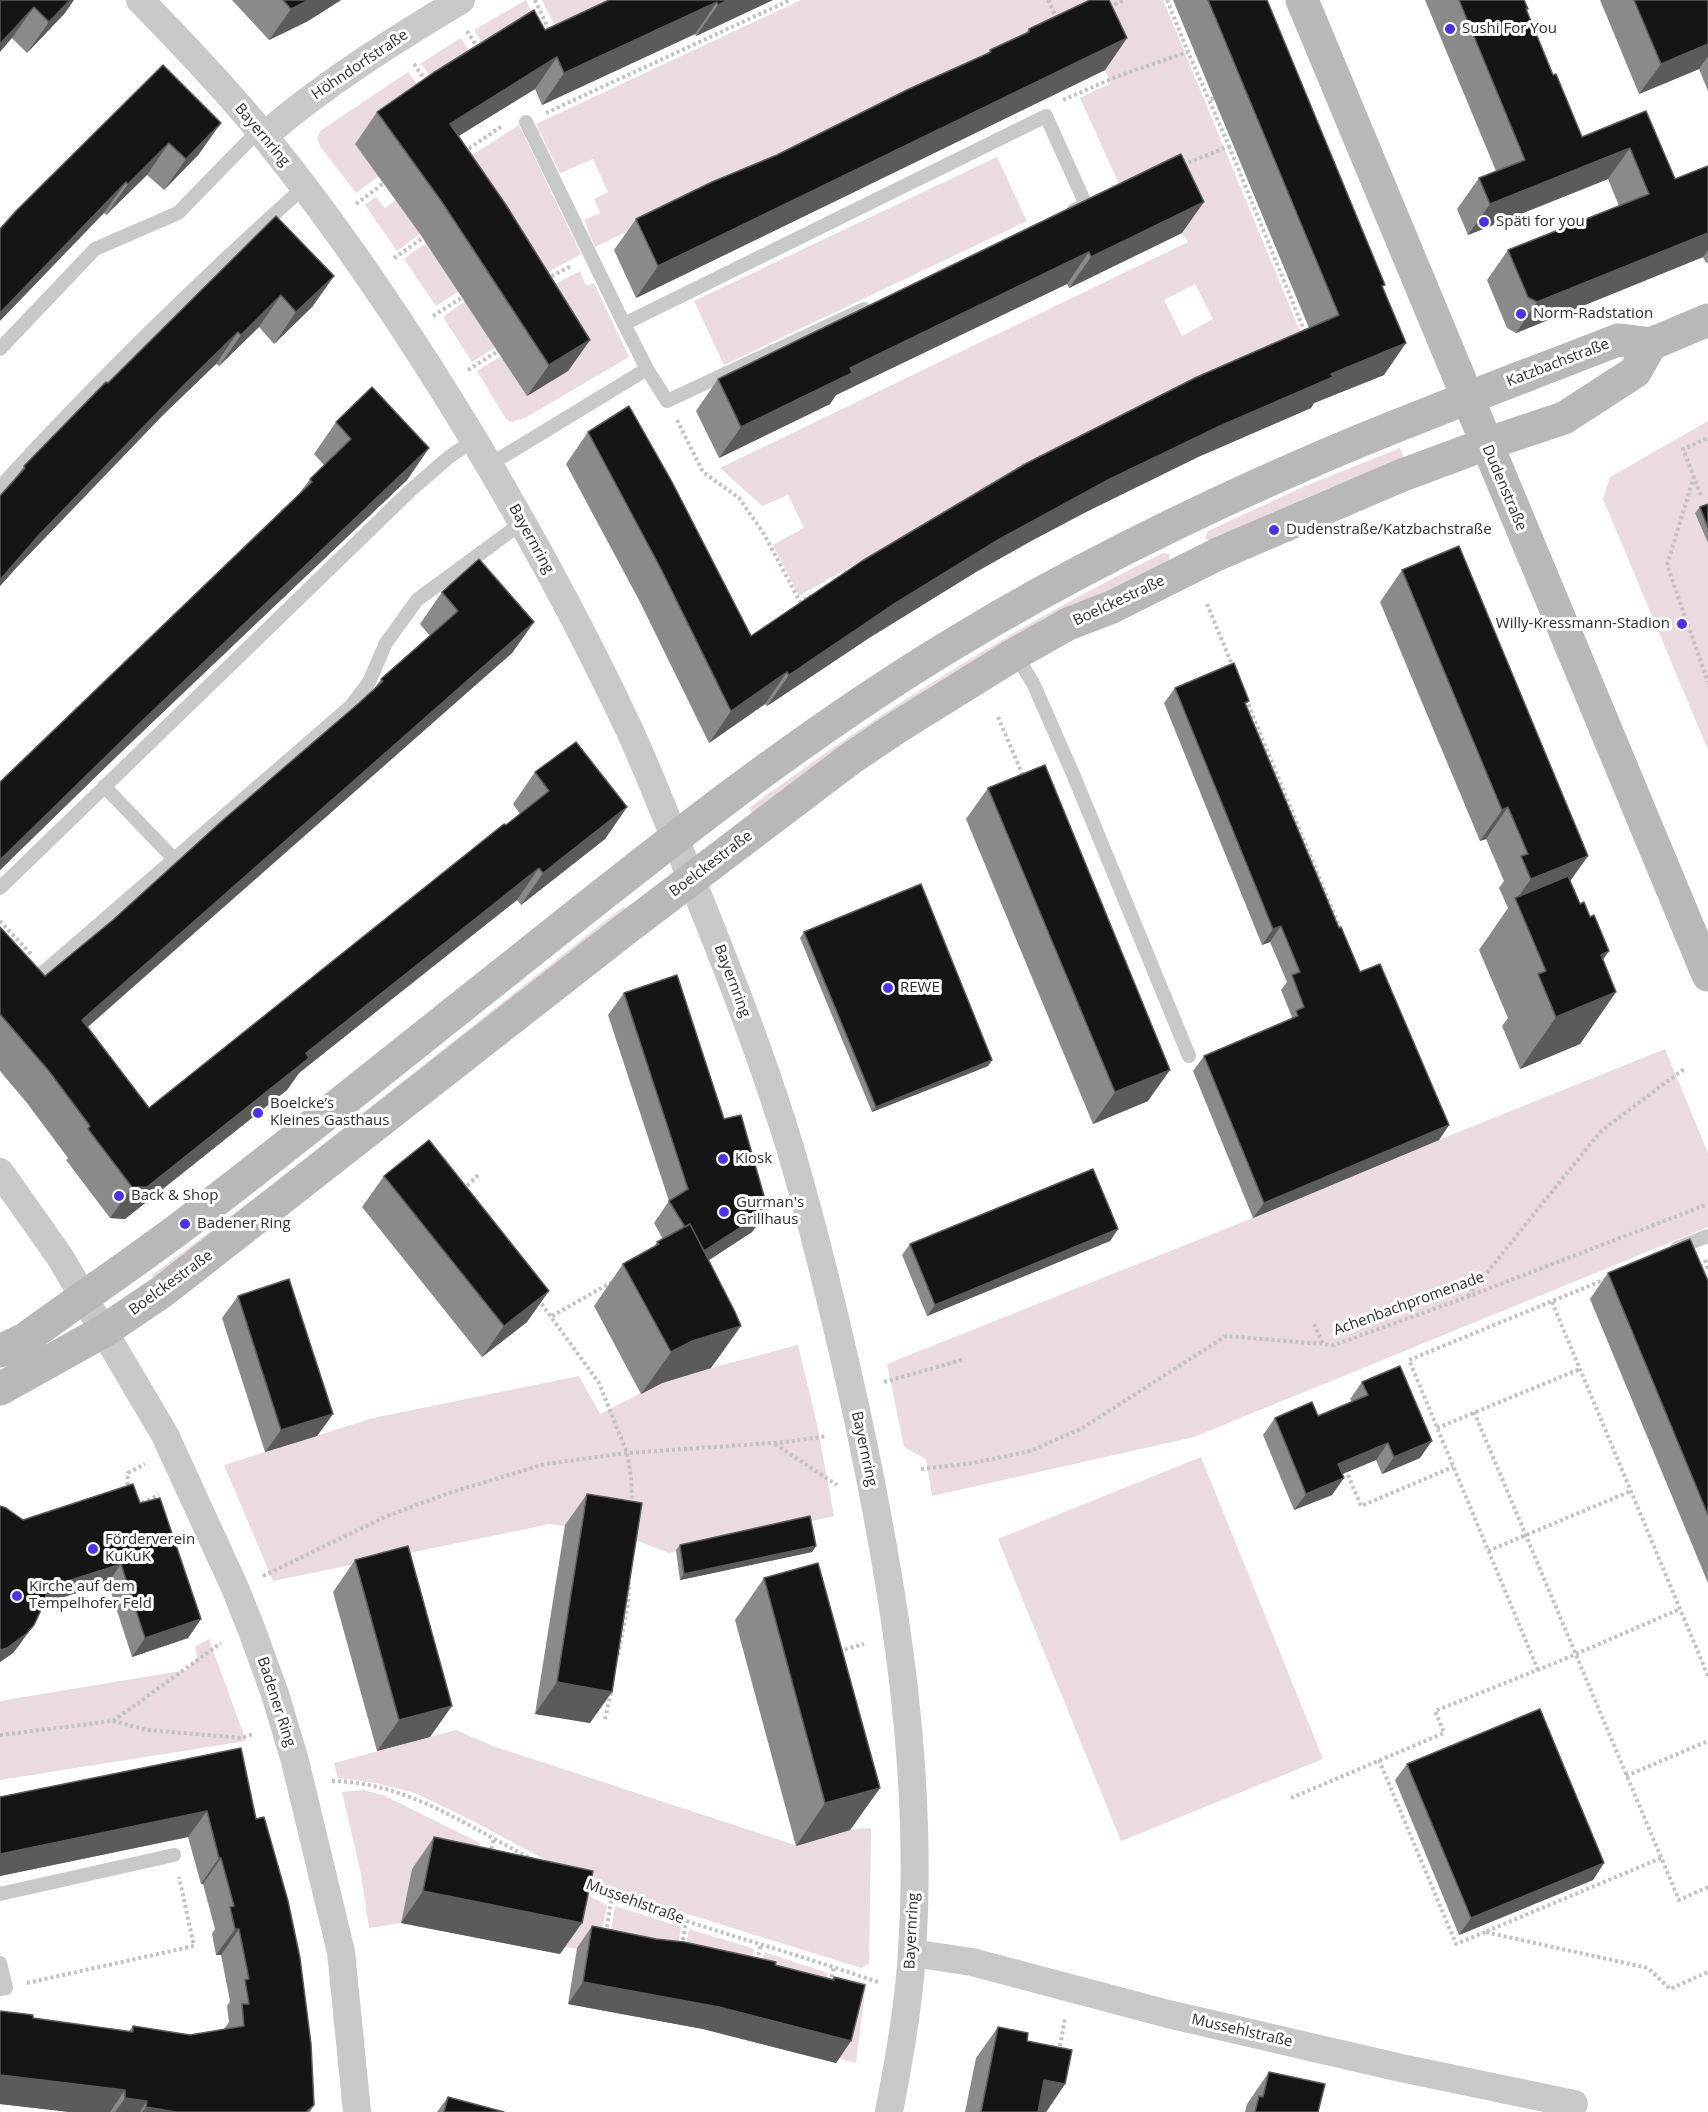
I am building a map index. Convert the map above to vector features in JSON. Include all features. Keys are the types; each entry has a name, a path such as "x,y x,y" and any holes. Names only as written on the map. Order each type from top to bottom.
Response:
{"main road":[{"name":"Dudenstraße","path":"1302,0 1708,975"},
{"name":"Katzbachstraße","path":"1467,399 1618,340 1651,344 1708,320"},
{"path":"1486,444 1564,418 1635,372 1651,344"},
{"path":"0,1351 25,1339 185,1224 675,839 813,736 953,644 1091,566 1176,523 1332,452 1467,399"},
{"name":"Boelckestraße","path":"0,1389 104,1330 163,1291 691,879 850,759 1015,654 1068,624 1112,607 1196,564 1400,476 1486,444"},
{"path":"1176,523 1196,564"}],"street":[{"name":"Bayernring","path":"140,0 194,56 262,133 304,187 394,314 474,440 523,522 619,708 729,968 792,1156 832,1304 870,1479 893,1618 905,1711 913,1813 914,1866 912,1953 907,2006 889,2112"},
{"name":"Höhndorfstraße","path":"262,133 393,42 463,14"},
{"name":"Badener Ring","path":"0,1172 60,1257 165,1435 235,1588 275,1695 296,1761 340,1952 357,2112"},
{"name":"Mussehlstraße","path":"912,1953 972,1962 1192,2019 1401,2068 1574,2104"}],"lane":[{"path":"624,324 1046,116 1086,205 1064,215"},
{"path":"526,122 624,324 647,369 667,401 882,300"},
{"path":"0,349 95,249 178,213 262,133"},
{"path":"0,487 58,424 156,326 304,187"},
{"path":"489,465 647,369"},
{"path":"0,888 411,490 449,457 474,440"},
{"path":"0,964 15,980 29,983 175,860 351,706 369,682 386,643 417,600 523,522"},
{"path":"1015,654 1033,683 1069,764 1189,1056"},
{"path":"104,786 175,860"},
{"path":"1660,1255 1708,1236"},
{"path":"0,1894 174,1855"},
{"path":"0,1963 3,1989"}],"path":[{"path":"535,0 553,36"},
{"path":"455,158 522,112 526,122 790,0"},
{"path":"1048,0 1061,27"},
{"path":"1103,9 1125,0"},
{"path":"1167,0 1188,52 1212,99 1308,339"},
{"path":"463,14 484,59"},
{"path":"1093,86 1188,52"},
{"path":"412,61 432,91"},
{"path":"1174,169 1229,146"},
{"path":"355,204 384,183"},
{"path":"393,259 423,238"},
{"path":"545,279 591,255"},
{"path":"432,316 463,297"},
{"path":"468,370 498,351"},
{"path":"667,401 703,472 739,498 764,534 800,602 820,590"},
{"path":"1701,495 1683,449 1708,438"},
{"path":"977,494 1027,464"},
{"path":"1694,476 1667,566 1708,682"},
{"path":"1207,604 1234,669"},
{"path":"1243,690 1344,940"},
{"path":"998,717 1025,782"},
{"path":"1467,1297 1601,1131 1684,1069"},
{"path":"456,1196 480,1173"},
{"name":"Achenbachpromenade","path":"921,1469 973,1463 1030,1451 1081,1429 1226,1336 1334,1345 1467,1297 1708,1204"},
{"path":"1538,1670 1409,1360 1611,1276"},
{"path":"552,1316 612,1282"},
{"path":"537,1297 599,1383 627,1453 631,1477 632,1508"},
{"path":"1552,1302 1708,1676"},
{"path":"1314,1324 1323,1344"},
{"path":"884,1382 962,1360"},
{"path":"1437,1428 1580,1369"},
{"path":"1474,1412 1679,1900 1708,1887"},
{"path":"262,1577 387,1516 449,1493 545,1464 627,1453 773,1443 827,1436"},
{"path":"773,1443 837,1485"},
{"path":"127,1499 128,1473 146,1463"},
{"path":"1348,1475 1361,1506 1453,1467"},
{"path":"1488,1551 1631,1491"},
{"path":"138,1505 160,1495"},
{"path":"616,1662 628,1604 629,1582"},
{"path":"1291,1798 1444,1733 1435,1711 1680,1609"},
{"path":"113,1720 221,1643"},
{"path":"834,1652 864,1644"},
{"path":"605,1719 612,1685"},
{"path":"0,1735 113,1720 147,1730 242,1738 253,1734"},
{"path":"1626,1776 1708,1741"},
{"path":"1379,1760 1455,1946 1661,1858"},
{"path":"330,1782 357,1783 407,1795 437,1808 537,1861"},
{"path":"489,1859 494,1838"},
{"path":"3,1989 194,1946 174,1855"},
{"name":"Mussehlstraße","path":"580,1882 686,1921 880,1983"},
{"path":"605,1941 612,1895"},
{"path":"680,1954 686,1921"},
{"path":"1485,1932 1648,1968 1670,1989 1708,1972"},
{"path":"757,1964 761,1944"},
{"path":"829,1990 834,1967"},
{"path":"1059,2054 1065,2018"}],"shaded area":[{"path":"526,0 550,48 490,55 474,30"},
{"path":"542,0 619,0 557,30"},
{"path":"801,0 1163,0 1302,336 1011,476 799,596 773,545 804,528 788,495 762,506 720,468 1188,242 1182,233 1120,186 1080,98 1111,83 1078,13 595,247 584,220 600,213 594,199 608,192 593,159 560,173 536,124","holes":["1195,284 1213,319 1182,336 1164,300"]},
{"path":"461,38 477,63 438,87 421,63"},
{"path":"408,72 425,95 379,176 356,193 320,146 317,138 320,131"},
{"path":"519,125 581,254 532,281 455,166"},
{"path":"997,157 1027,221 724,365 694,301"},
{"path":"376,197 385,208 396,200 420,234 397,251 365,205"},
{"path":"426,243 459,291 436,306 404,259"},
{"path":"580,271 586,286 594,283 629,357 525,418 511,422 506,419 477,371 501,356 524,300"},
{"path":"465,301 496,347 472,362 443,317"},
{"name":"Willy-Kressmann-Stadion","path":"1708,421 1708,750 1603,499 1610,477"},
{"path":"1400,448 1404,457 1210,541 1205,538 1208,531 1303,487"},
{"path":"1163,553 1170,554 1169,561 753,817 749,808 899,703 1002,640"},
{"path":"624,906 629,914 158,1283 152,1275 272,1185"},
{"path":"1665,1049 1708,1153 1708,1227 1194,1437 932,1496 926,1459 904,1447 887,1364 1253,1218"},
{"path":"798,1345 817,1424 834,1516 669,1553 620,1534 550,1524 273,1581 224,1465 373,1418 579,1376 600,1414 678,1374 711,1368"},
{"path":"1201,1457 1323,1759 1121,1841 998,1539"},
{"path":"209,1639 246,1741 0,1780 0,1701 187,1670 197,1658 195,1647"},
{"path":"456,1730 493,1746 795,1845 853,1829 871,1828 869,1964 861,1968 604,1888 575,1876 475,1822 415,1793 375,1783 338,1778 334,1763"},
{"path":"364,1790 383,1795 480,1843 473,1882 412,1869 401,1923 369,1928 361,1874 342,1792"},
{"path":"500,1852 607,1905 598,1951 561,1947"},
{"path":"615,1906 681,1927 675,1964 607,1953"},
{"path":"689,1929 754,1949 747,1982 682,1966"},
{"path":"764,1952 828,1973 821,2000 757,1984"},
{"path":"838,1976 866,1983 856,2063 837,2058 830,2002"}],"building":[{"path":"0,0 70,0 49,22 34,7 0,44"},
{"path":"283,0 309,0 291,9"},
{"path":"609,0 728,0 718,5 717,2 564,73 557,57 450,124 506,205 590,340 549,365 442,202 377,112 433,73 534,10 545,30"},
{"path":"1090,0 1109,0 1127,38 658,266 636,219 712,182 777,155 909,89 991,52 990,50 1029,32 1029,29"},
{"path":"1208,0 1267,0 1385,285 1382,286 1406,343 1331,374 1333,377 1220,426 1108,480 998,540 891,606 789,675 787,672 731,711 661,569 588,432 629,406 672,482 751,636 862,561 1027,463 1197,377 1339,315"},
{"path":"1459,0 1524,0 1553,75 1556,74 1582,137 1646,111 1675,179 1708,166 1708,233 1537,302 1528,297 1508,250 1649,194 1630,148 1490,204 1479,178 1525,160"},
{"path":"1634,0 1708,0 1708,44 1661,64"},
{"path":"163,65 221,123 186,159 169,143 128,184 126,182 0,313 0,229"},
{"path":"1181,154 1204,202 1091,257 1089,252 850,368 852,373 741,427 718,379"},
{"path":"276,216 334,276 296,312 281,295 241,335 238,332 39,535 0,580 0,496 25,468 24,466 106,382 108,383"},
{"path":"372,387 429,448 139,724 0,860 0,782 312,482 310,479 351,439 336,422"},
{"path":"1708,504 1708,528 1700,507"},
{"path":"1459,546 1588,856 1531,879 1521,856 1528,854 1508,807 1502,810 1402,570"},
{"path":"479,559 534,622 82,1020 149,1108 504,824 506,825 549,791 535,772 576,742 627,807 543,873 539,868 306,1053 309,1058 147,1187 132,1187 88,1129 90,1126 49,1071 0,1014 0,927 45,976 113,920 223,820 359,703 383,681 381,679 458,611 442,592"},
{"path":"1234,663 1249,701 1245,703 1339,928 1341,927 1360,972 1380,964 1449,1125 1264,1203 1204,1056 1298,1016 1296,1011 1304,1007 1292,975 1300,972 1281,926 1273,929 1175,688"},
{"path":"1045,765 1170,1070 1115,1092 988,788"},
{"path":"1568,876 1580,904 1584,902 1590,917 1594,915 1609,951 1601,955 1616,992 1556,1017 1538,974 1546,971 1515,898"},
{"name":"REWE","path":"921,884 992,1060 876,1107 804,932"},
{"path":"677,975 724,1119 741,1115 768,1210 704,1251 690,1224 685,1227 669,1201 688,1189 624,993"},
{"path":"429,1140 549,1291 504,1326 384,1176"},
{"path":"1093,1169 1118,1229 935,1305 910,1244"},
{"path":"690,1224 741,1326 692,1341 671,1352 623,1264"},
{"path":"1690,1239 1708,1281 1708,1515 1608,1273"},
{"path":"289,1279 333,1414 281,1430 238,1296"},
{"path":"1400,1366 1432,1441 1394,1457 1388,1443 1338,1464 1344,1478 1306,1494 1275,1418 1312,1402 1318,1416 1368,1395 1362,1382"},
{"path":"133,1484 140,1503 160,1498 201,1619 145,1638 121,1564 49,1587 34,1625 7,1648 0,1650 0,1506 23,1520"},
{"path":"587,1494 642,1503 612,1692 557,1682"},
{"path":"810,1516 816,1546 684,1574 680,1545"},
{"path":"408,1546 452,1706 399,1720 355,1560"},
{"path":"818,1563 880,1788 825,1803 764,1578"},
{"path":"1540,1709 1604,1863 1471,1918 1407,1764"},
{"path":"241,1748 256,1819 264,1817 288,1901 300,1958 311,2044 314,2105 306,2112 176,2112 146,2107 147,2101 125,2098 125,2090 0,2075 0,2011 133,2032 133,2026 190,2035 244,2026 242,2004 249,2004 245,1980 249,1979 239,1929 235,1929 230,1907 234,1906 207,1811 0,1854 0,1797"},
{"path":"434,1837 593,1871 582,1923 423,1891"},
{"path":"592,1926 656,1939 684,1942 776,1962 775,1965 834,1980 834,1977 865,1985 851,2041 719,2007 583,1982"},
{"path":"998,2027 1028,2033 1027,2041 1072,2050 1065,2084 1044,2080 1038,2112 981,2112"},
{"path":"1269,2072 1325,2084 1318,2112 1255,2112 1259,2096 1263,2097"},
{"path":"448,2097 504,2112 444,2112"}],"place":[{"name":"Sushi For You","path":"1450,29"},
{"name":"Späti for you","path":"1484,222"},
{"name":"Norm-Radstation","path":"1521,314"},
{"name":"Dudenstraße/Katzbachstraße","path":"1274,530"},
{"name":"Willy-Kressmann-Stadion","path":"1682,624"},
{"name":"REWE","path":"888,988"},
{"name":"Boelcke’s Kleines Gasthaus","path":"258,1113"},
{"name":"Kiosk","path":"723,1159"},
{"name":"Back & Shop","path":"119,1196"},
{"name":"Gurman's Grillhaus","path":"724,1212"},
{"name":"Badener Ring","path":"185,1224"},
{"name":"Förderverein KuKuK","path":"93,1549"},
{"name":"Kirche auf dem Tempelhofer Feld","path":"17,1596"}]}
